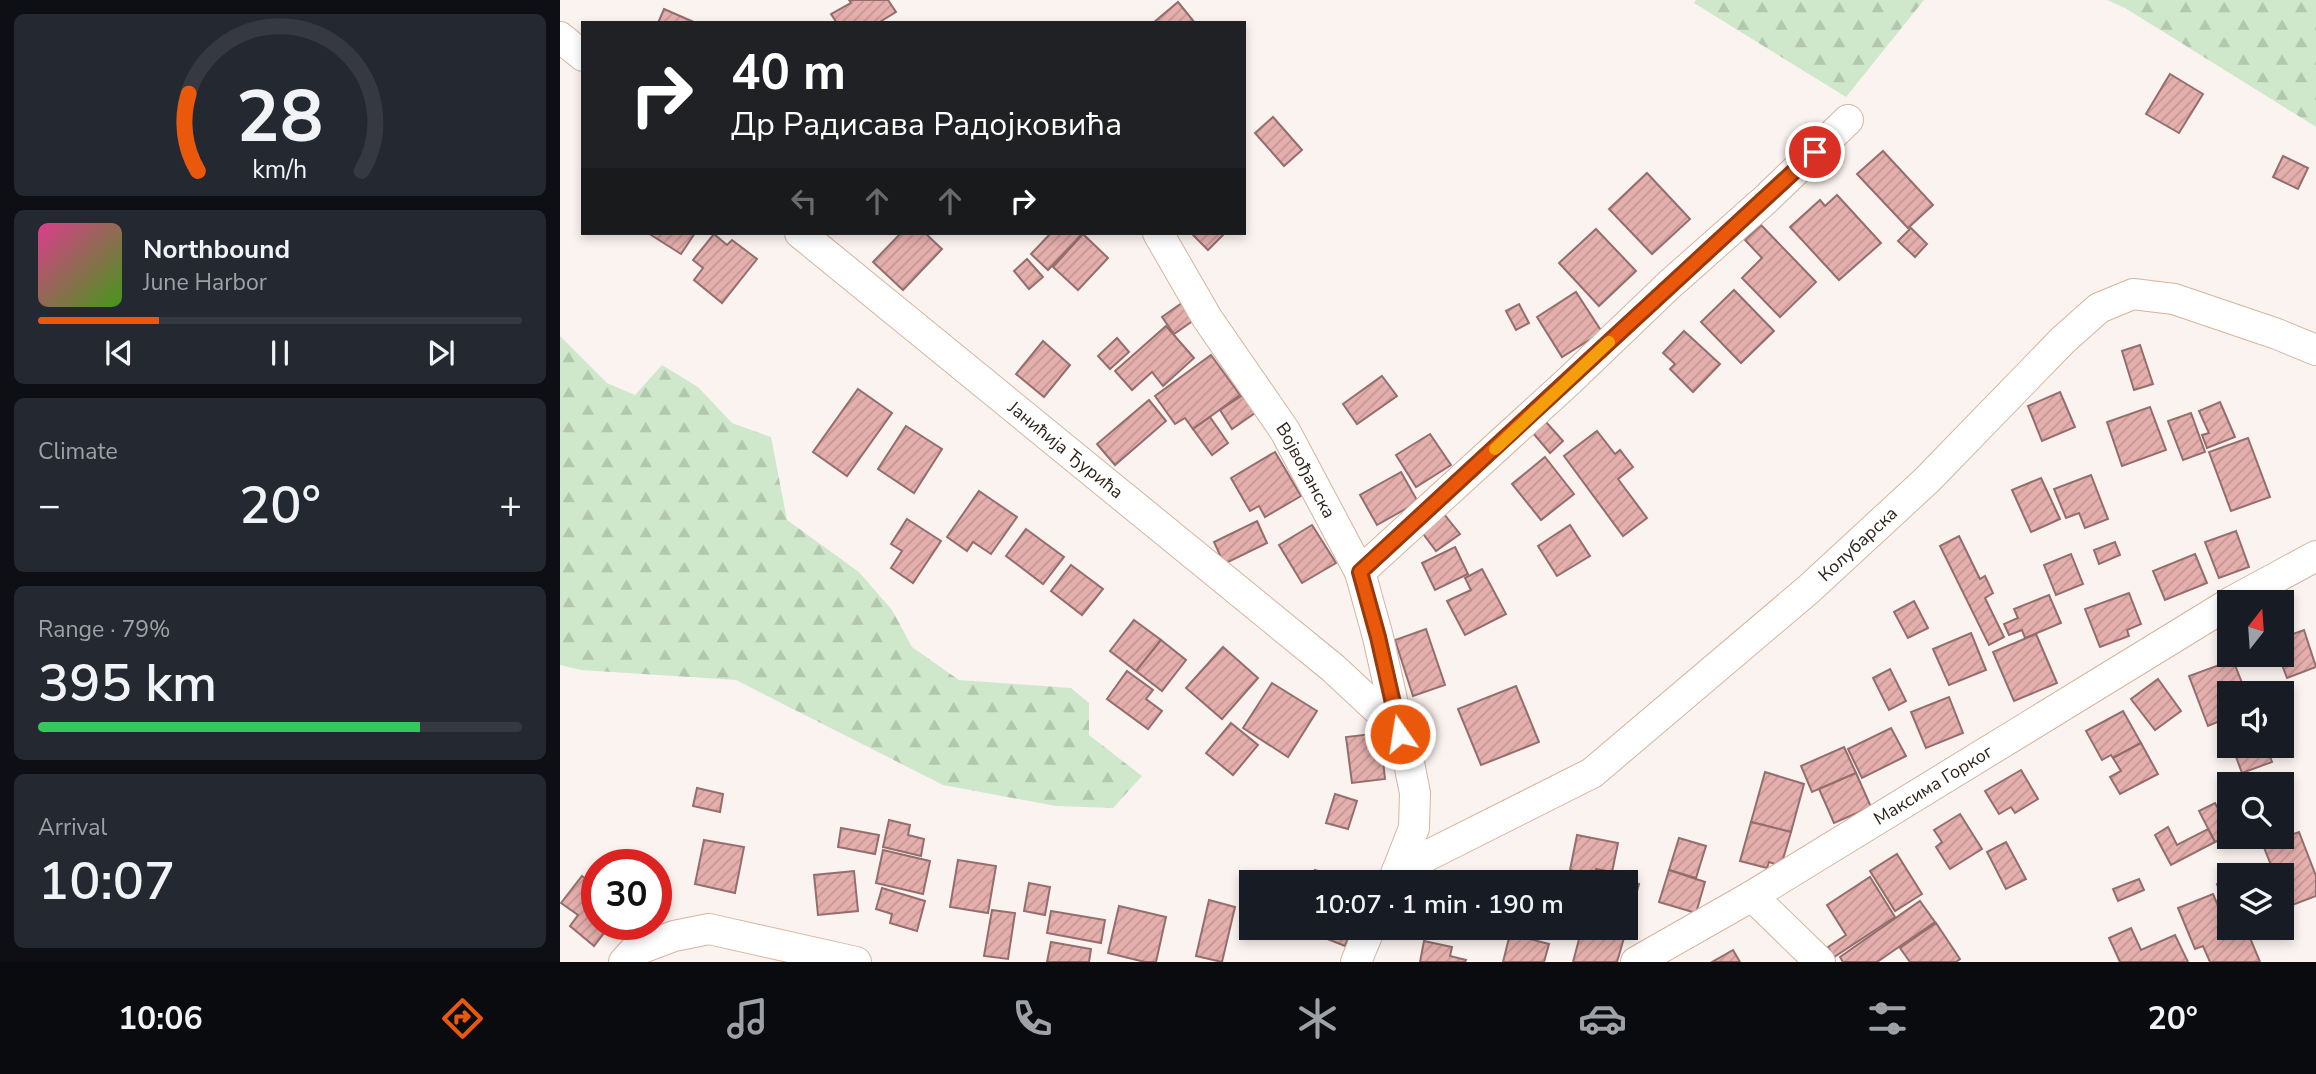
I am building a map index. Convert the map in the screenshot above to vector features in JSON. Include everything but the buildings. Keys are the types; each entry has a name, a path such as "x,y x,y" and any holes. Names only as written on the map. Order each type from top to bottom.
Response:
{"street":[{"path":"560,37 581,54"},
{"path":"1360,572 1570,380 1669,285 1765,200 1848,120"},
{"name":"Јанићија Ђурића","path":"802,235 1333,668 1377,709 1400,734 1415,793 1413,828 1398,870"},
{"name":"Војвођанска","path":"1159,235 1207,318 1285,431 1360,572 1400,734"},
{"name":"Колубарска","path":"1408,870 1592,773 1809,589 1927,480 2063,340 2099,307 2133,294 2174,299 2316,350"},
{"name":"Максима Горког","path":"2252,590 2316,556"},
{"name":"Максима Горког","path":"1636,962 1752,896 2217,610"},
{"path":"1333,668 1348,672 1360,670 1373,659 1378,637"},
{"path":"1752,896 1820,962"},
{"path":"624,962 634,951 674,936 709,929 856,962"},
{"path":"1356,962 1365,940"}],"green space":[{"path":"1696,0 1924,0 1846,97 1694,3"},
{"path":"2107,0 2316,0 2316,127 2125,8"},
{"path":"560,336 607,383 635,395 662,365 698,387 732,423 771,437 787,520 859,572 892,610 912,647 959,680 1071,688 1089,703 1089,735 1142,776 1113,808 1056,806 943,785 736,680 581,670 560,665"}],"slow traffic":[{"path":"1495,449 1609,342"}],"route":[{"path":"1400,734 1360,572 1815,152"}]}
